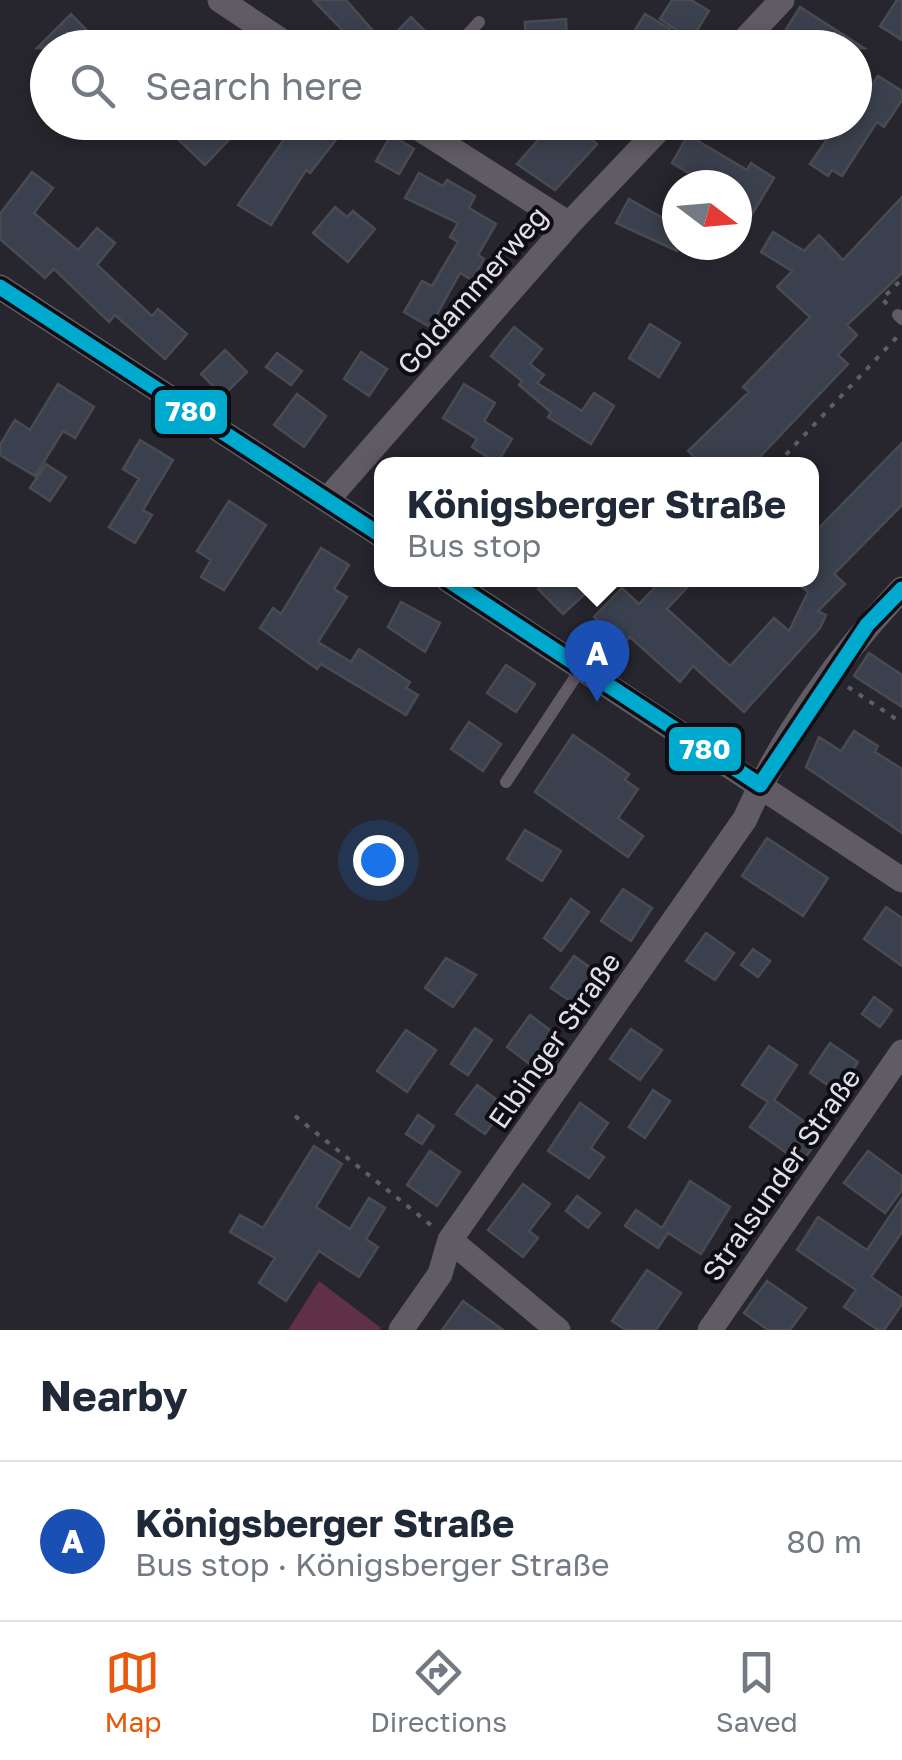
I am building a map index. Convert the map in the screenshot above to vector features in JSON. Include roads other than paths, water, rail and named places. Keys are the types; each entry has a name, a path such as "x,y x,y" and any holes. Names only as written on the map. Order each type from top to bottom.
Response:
{"street":[{"path":"754,30 782,0"},
{"path":"238,4 270,30"},
{"path":"437,140 569,224"},
{"name":"Goldammerweg","path":"327,500 569,224 649,140"},
{"path":"0,287 374,531"},
{"path":"459,587 902,880"},
{"name":"Elbinger Straße","path":"401,1330 440,1274 450,1240 745,819 760,785 831,676 867,626 902,589"},
{"name":"Stralsunder Straße","path":"710,1330 902,1052"},
{"path":"450,1240 558,1330"}],"lane":[{"path":"472,30 479,22"},
{"path":"506,782 582,668"}],"place":[{"name":"Königsberger Straße","path":"597,702"}]}
